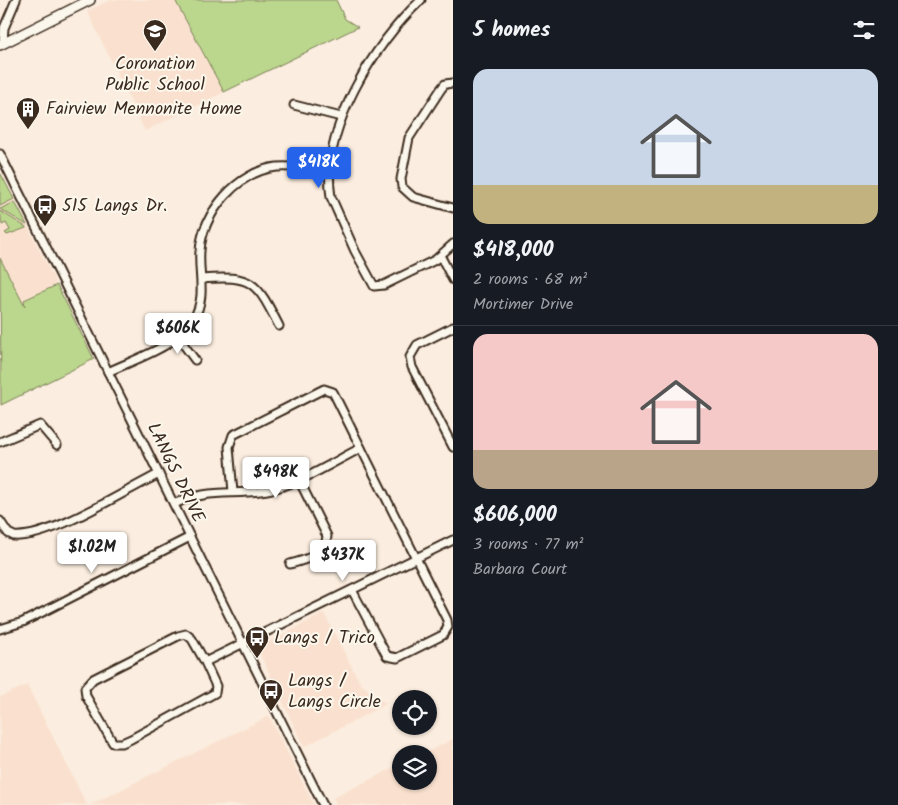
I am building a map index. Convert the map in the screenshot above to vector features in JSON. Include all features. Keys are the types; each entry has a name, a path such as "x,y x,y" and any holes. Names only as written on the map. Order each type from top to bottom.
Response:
{"main road":[{"path":"1,43 90,0"}],"street":[{"path":"1,43 4,28 16,0"},
{"path":"421,0 399,21 350,95 341,117 331,172 331,198 355,251 374,286 384,285 441,257 453,244"},
{"path":"453,83 445,84 409,138 401,179 402,187 408,194 453,208"},
{"path":"294,105 341,117"},
{"name":"LANGS DRIVE","path":"0,154 323,805"},
{"path":"108,372 178,337 187,329 199,308 202,297 200,249 206,222 217,205 233,188 249,178 277,167 331,172"},
{"path":"441,257 453,280"},
{"path":"202,279 232,277 246,280 258,289 279,326"},
{"path":"453,327 417,345 410,357 412,367 453,447"},
{"path":"178,337 195,360"},
{"path":"234,492 229,447 233,434 324,389 331,391 335,395 447,620 448,626 443,635 392,658 383,652 352,590"},
{"path":"0,442 40,425 57,445"},
{"path":"174,504 196,495 268,490 299,480 361,448"},
{"path":"0,521 8,533 14,536 50,528 158,474"},
{"path":"290,564 323,550 327,544 327,536 299,480"},
{"path":"0,629 23,622 190,537"},
{"path":"205,662 453,540"},
{"path":"186,634 192,639 205,662 216,686 215,693 122,743 113,743 109,738 86,696 85,688 93,679 178,636 186,634"}],"shaded area":[{"name":"Coronation Public School","path":"111,0 175,0 224,92 145,131 87,11"},
{"path":"0,171 94,359 1,405 0,403"},
{"path":"324,613 360,683 386,704 304,747 257,648"},
{"path":"27,685 87,805 0,805 0,697"},
{"path":"269,716 314,805 90,805"},
{"path":"453,739 453,805 337,805 333,798 392,768 392,790 437,790 437,747"}],"green space":[{"path":"175,0 336,0 345,19 358,27 224,92"},
{"path":"0,175 14,199 0,206"},
{"path":"15,202 27,225 0,209"},
{"path":"0,211 26,228 7,235 5,233 10,230 6,223 2,225"},
{"path":"0,258 25,307 24,300 57,285 94,359 1,405"}],"place":[{"name":"Coronation Public School","path":"155,52"},
{"name":"Fairview Mennonite Home","path":"28,130"},
{"name":"515 Langs Dr.","path":"45,227"},
{"name":"Langs / Trico","path":"257,659"},
{"name":"Langs / Langs Circle","path":"271,712"}]}
